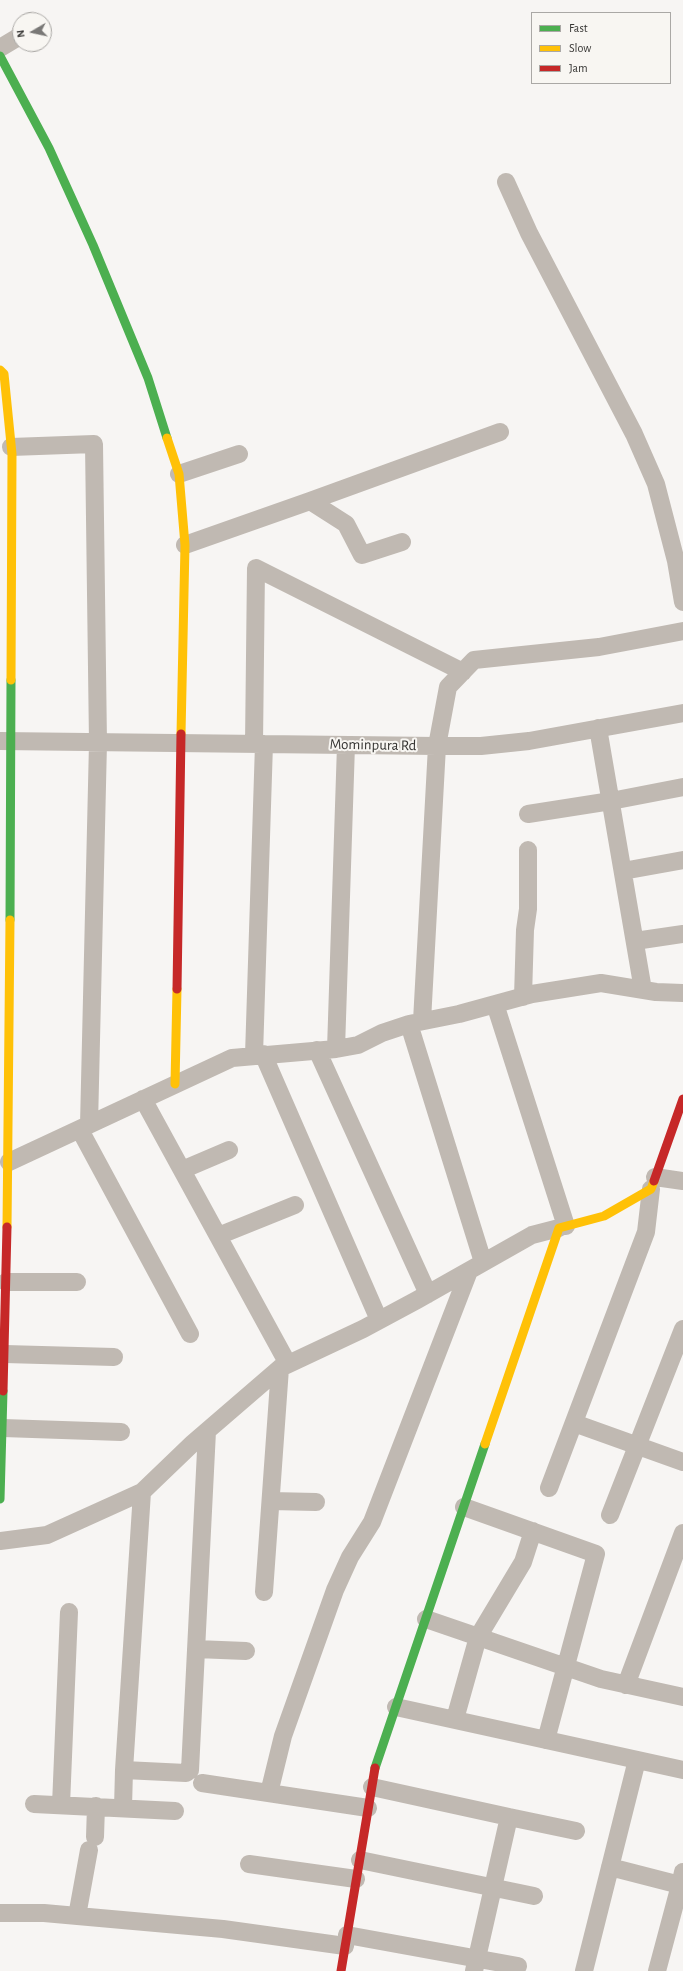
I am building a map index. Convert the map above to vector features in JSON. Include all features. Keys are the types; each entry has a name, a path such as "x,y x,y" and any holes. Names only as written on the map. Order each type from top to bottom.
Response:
{"street":[{"path":"0,48 12,41"},
{"path":"0,56 49,148 94,245 148,378 179,474 185,545 175,1084"},
{"path":"506,182 529,233 634,434 656,484 676,561 683,602"},
{"path":"0,370 4,374 11,447 5,742 9,1162 0,1499"},
{"path":"185,545 500,432"},
{"path":"11,447 94,444 98,743 85,1127 190,1334"},
{"path":"179,474 239,454"},
{"path":"310,501 346,524 362,555 402,542"},
{"path":"379,1320 259,1055 259,744 256,568 463,672"},
{"name":"Mominpura Rd","path":"5,742 437,746 448,687 474,660 599,647 683,631"},
{"path":"269,1793 284,1736 335,1590 350,1558 372,1522 476,1267 416,1023 437,746 481,746 529,741 683,713"},
{"path":"598,728 643,990"},
{"path":"336,1049 346,745"},
{"path":"528,814 611,801 683,787"},
{"path":"522,997 525,930 528,909 528,850"},
{"path":"622,871 683,860"},
{"path":"635,941 683,934"},
{"path":"9,1162 232,1058 358,1046 382,1033 416,1023 522,997 601,984 643,990 683,993"},
{"path":"341,1971 375,1768 464,1507 563,1227 495,1004"},
{"path":"317,1050 428,1294"},
{"path":"143,1099 218,1236 284,1366 264,1592"},
{"path":"549,1488 646,1232 653,1183 683,1099"},
{"path":"182,1170 229,1150"},
{"path":"0,1541 47,1535 142,1492 207,1431 284,1366 379,1320 532,1235 604,1216 653,1183 683,1181"},
{"path":"218,1236 295,1205"},
{"path":"6,1282 77,1282"},
{"path":"610,1515 636,1445 683,1329"},
{"path":"5,1354 114,1358"},
{"path":"574,1423 683,1462"},
{"path":"3,1428 121,1432"},
{"path":"124,1770 186,1773 190,1770 207,1431"},
{"path":"123,1808 124,1770 142,1492"},
{"path":"271,1501 316,1502"},
{"path":"464,1507 596,1554 546,1740"},
{"path":"455,1719 478,1637 523,1562 533,1531"},
{"path":"626,1685 683,1533"},
{"path":"61,1805 69,1612"},
{"path":"426,1619 600,1679 683,1697"},
{"path":"196,1649 246,1651"},
{"path":"396,1707 683,1770"},
{"path":"584,1971 637,1760"},
{"path":"202,1783 368,1808"},
{"path":"372,1787 576,1831"},
{"path":"34,1804 175,1811"},
{"path":"78,1916 92,1843 96,1806"},
{"path":"475,1964 509,1817"},
{"path":"360,1860 534,1896"},
{"path":"249,1864 356,1879"},
{"path":"610,1867 682,1881 657,1971"},
{"path":"0,1914 44,1913 346,1940 475,1964 518,1966"}],"traffic: fast":[{"path":"0,56 49,148 93,245 148,378 167,438"},
{"path":"10,920 11,680"},
{"path":"0,1499 3,1391"},
{"path":"375,1768 485,1444"}],"traffic: slow":[{"path":"0,370 4,374 12,454 11,680"},
{"path":"167,438 179,474 185,545 181,734"},
{"path":"7,1227 10,920"},
{"path":"175,1084 177,989"},
{"path":"485,1444 559,1228 604,1216 651,1189 654,1181"}],"traffic: jam":[{"path":"177,989 181,734"},
{"path":"654,1181 683,1099"},
{"path":"3,1391 7,1227"},
{"path":"341,1971 375,1768"}]}
